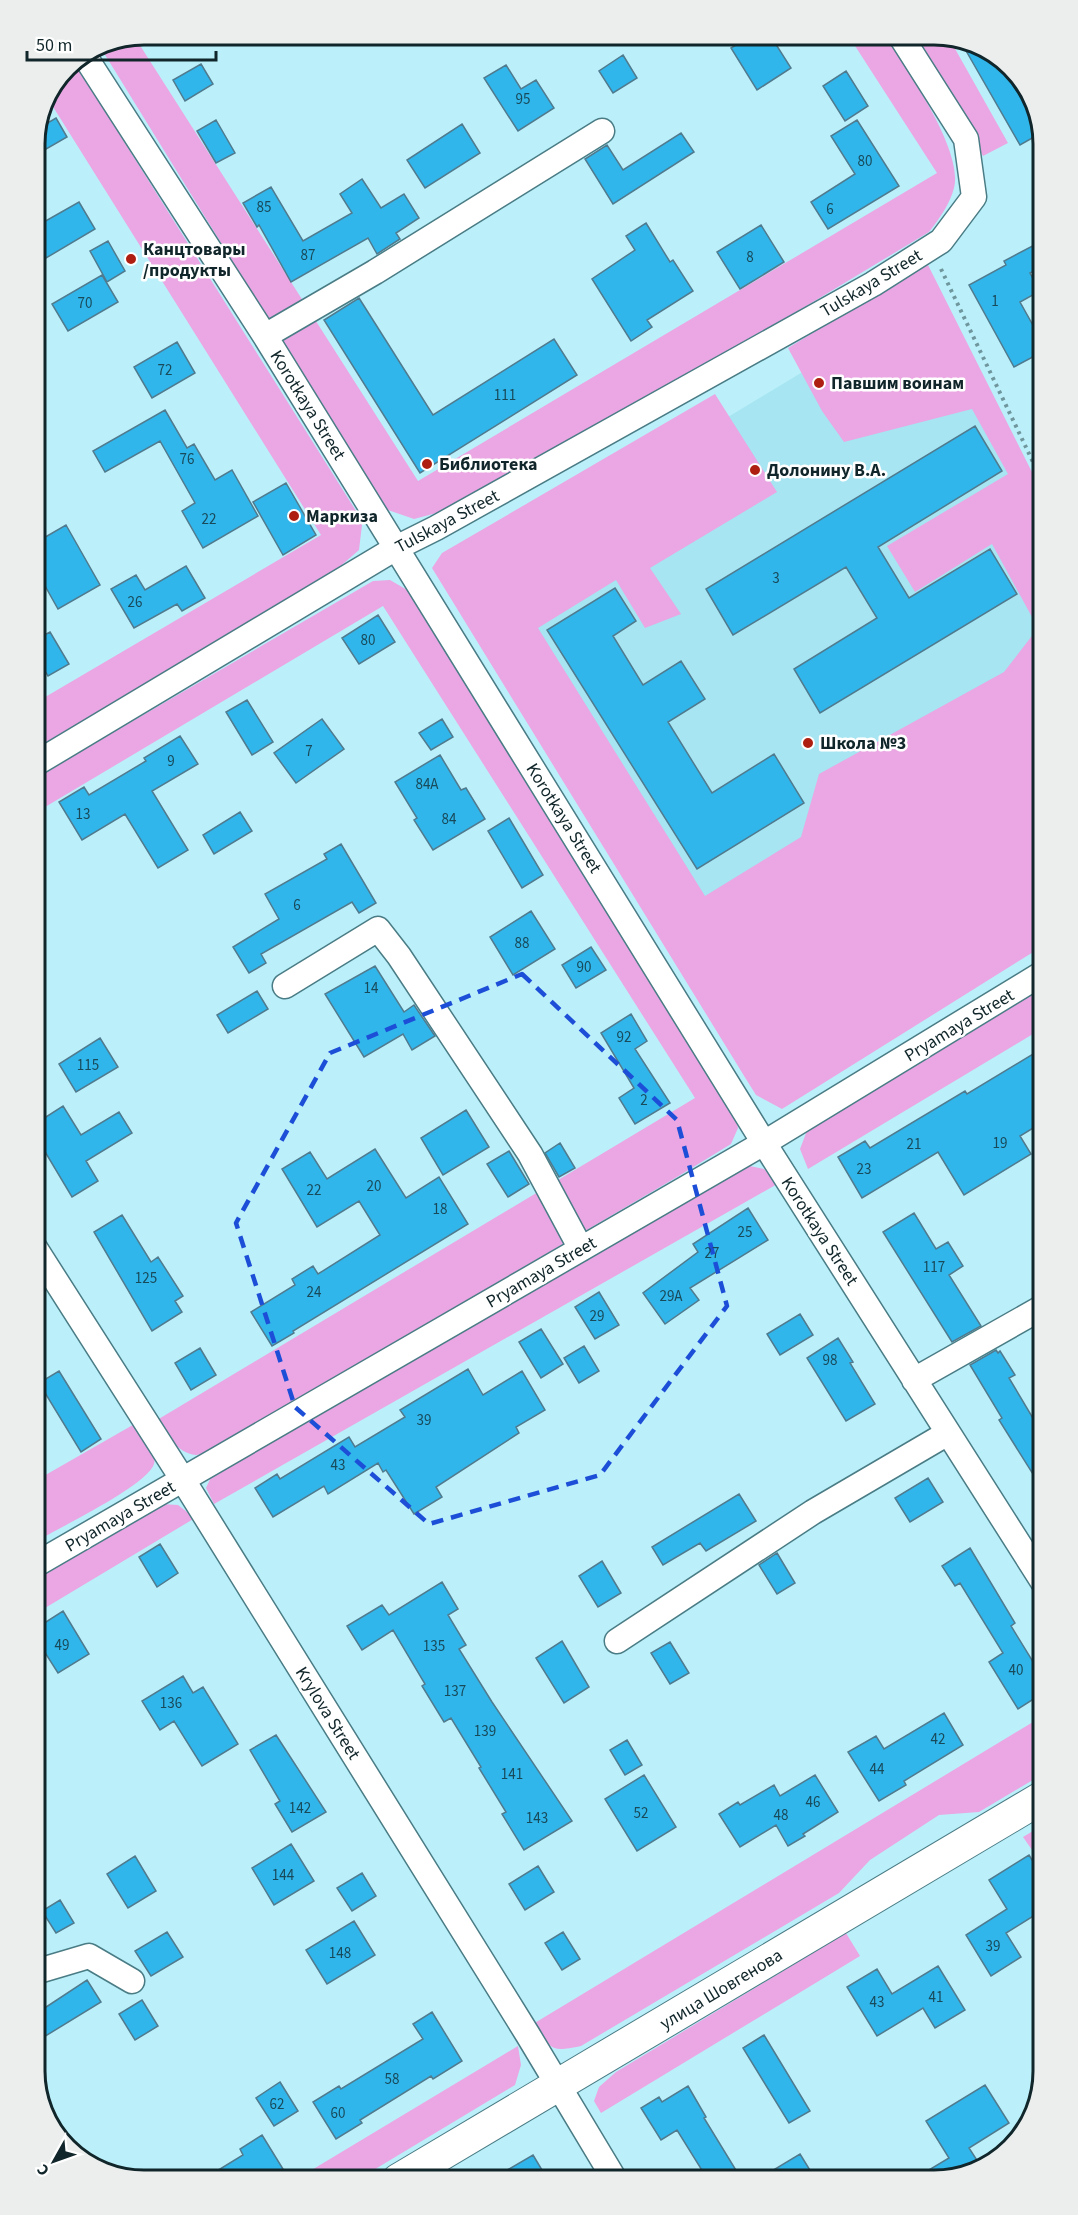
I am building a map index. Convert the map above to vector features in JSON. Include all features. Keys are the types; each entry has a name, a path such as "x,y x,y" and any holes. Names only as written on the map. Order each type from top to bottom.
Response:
{"main road":[{"name":"улица Шовгенова","path":"415,2170 1033,1804"}],"street":[{"name":"Tulskaya Street","path":"45,759 396,548 436,528 853,295 941,241 974,197 966,139 906,45"},
{"name":"Korotkaya Street","path":"89,62 265,336 764,1143 1033,1565"},
{"path":"265,336 375,272 602,131"},
{"path":"285,986 378,929 399,956 530,1154 581,1249"},
{"name":"Pryamaya Street","path":"45,1559 764,1143 1033,980"},
{"name":"Krylova Street","path":"45,1264 183,1480 609,2170"},
{"path":"914,1380 1033,1313"},
{"path":"617,1641 813,1512 948,1433"},
{"path":"45,1969 89,1956 132,1981"}],"path":[{"path":"941,241 940,268 1033,460"}],"highlighted area":[{"path":"522,974 677,1120 727,1306 600,1475 429,1524 295,1407 236,1223 330,1053"}],"shaded area":[{"path":"140,45 418,481 937,173 854,45 891,45 942,131 955,172 954,188 947,206 929,232 808,305 448,510 414,519 385,509 104,54 125,47"},
{"path":"918,45 954,47 1008,143 983,156"},
{"path":"79,70 358,514 362,525 359,550 336,570 45,744 45,697 321,535 53,106 62,89"},
{"path":"928,265 1033,474 1033,619 992,544 915,592 887,546 1008,474 972,409 844,442 822,411 788,348 917,269"},
{"name":"Школа №3","path":"930,295 1033,491 1033,917 776,1064 466,575"},
{"path":"715,394 777,492 650,568 681,614 645,628 616,580 538,628 705,896 801,837 819,774 1004,672 1033,634 1033,952 782,1109 756,1095 432,568 442,553"},
{"path":"390,580 409,591 734,1107 738,1128 731,1144 677,1177 214,1449 196,1455 177,1447 157,1420 695,1098 383,606 45,807 45,772 373,581"},
{"path":"1033,992 1033,1034 808,1169 800,1149 808,1128"},
{"path":"745,1165 764,1169 779,1183 214,1504 206,1488 212,1475"},
{"path":"138,1422 150,1442 155,1458 148,1473 136,1483 45,1537 45,1475"},
{"path":"162,1504 178,1505 195,1518 45,1608 45,1570"},
{"path":"1033,1722 1033,1780 979,1812 939,1815 870,1860 839,1893 581,2046 563,2049 552,2047 533,2024"},
{"path":"1033,1831 1033,1851 1023,1837"},
{"path":"846,1933 860,1956 601,2113 594,2101 599,2087 616,2072"},
{"path":"518,2046 521,2065 515,2085 374,2170 312,2170"}],"building":[{"path":"736,45 776,45 791,68 757,90 731,48"},
{"path":"966,50 978,55 1004,74 1020,94 1031,125 1032,138 1020,145"},
{"path":"623,55 637,78 613,93 599,71"},
{"path":"201,64 213,84 185,101 173,80"},
{"path":"506,65 521,89 536,80 554,108 518,131 484,78"},
{"path":"846,71 868,106 845,121 823,86"},
{"path":"56,118 67,137 45,150 45,137 47,123"},
{"path":"216,120 235,153 216,163 197,131"},
{"path":"857,120 899,186 828,229 811,202 855,174 831,136"},
{"path":"462,124 480,153 425,188 407,160"},
{"path":"681,133 694,152 613,204 585,159 607,145 623,170"},
{"path":"362,179 381,208 404,194 419,218 396,233 400,239 377,254 368,238 291,282 259,225 257,227 243,203 271,187 303,241 352,213 340,194"},
{"path":"79,202 95,229 46,258 45,221"},
{"path":"646,223 670,262 673,260 693,291 647,320 652,327 631,341 592,279 635,250 626,236"},
{"path":"761,225 784,262 740,289 717,252"},
{"path":"108,241 125,271 107,282 90,251"},
{"path":"1033,246 1033,271 1030,273 1033,278 1033,295 1020,302 1033,325 1033,357 1014,367 969,285 1006,265 1004,261"},
{"path":"102,275 118,302 68,331 52,304"},
{"path":"359,298 433,415 554,339 577,375 420,473 324,320"},
{"path":"177,342 195,373 152,398 134,367"},
{"path":"165,410 187,448 194,444 215,480 232,470 258,516 203,548 182,511 195,503 160,441 105,472 93,451"},
{"path":"975,426 1002,471 878,547 909,598 990,549 1017,594 820,713 794,669 877,618 846,567 733,635 706,589"},
{"path":"286,483 316,535 283,555 253,502"},
{"path":"66,525 100,585 58,609 45,586 45,537"},
{"path":"186,566 205,598 182,611 177,604 134,628 111,589 136,575 145,590"},
{"path":"615,588 636,621 613,636 643,685 681,661 705,699 668,722 712,793 774,754 804,803 697,869 547,630"},
{"path":"378,615 395,642 359,664 342,638"},
{"path":"50,632 69,664 48,676 45,671 45,635"},
{"path":"247,700 273,742 252,755 226,712"},
{"path":"322,719 344,749 296,783 274,753"},
{"path":"442,719 453,737 431,750 419,733"},
{"path":"180,736 198,764 152,791 188,850 158,868 125,814 82,840 59,802 84,787 89,795 146,761 144,758"},
{"path":"440,755 461,790 466,788 485,819 433,850 414,820 417,818 395,782"},
{"path":"240,812 252,831 214,854 203,835"},
{"path":"509,818 543,875 522,888 488,831"},
{"path":"341,844 376,903 359,913 352,902 261,954 266,963 249,973 233,947 279,919 265,894 327,859 324,854"},
{"path":"531,911 555,949 513,975 490,937"},
{"path":"591,947 606,970 576,988 562,965"},
{"path":"375,966 404,1012 414,1005 435,1036 412,1050 403,1034 364,1057 325,994"},
{"path":"257,991 268,1009 228,1033 217,1015"},
{"path":"631,1014 647,1041 635,1049 670,1103 635,1124 619,1098 634,1088 601,1033"},
{"path":"100,1038 118,1067 76,1092 59,1064"},
{"path":"1033,1054 1033,1128 1020,1136 1031,1154 964,1195 938,1152 862,1198 838,1157 865,1141 870,1148 965,1091 967,1094"},
{"path":"63,1106 81,1135 119,1112 132,1133 86,1161 98,1181 72,1197 45,1152 45,1118"},
{"path":"466,1110 489,1147 443,1175 421,1138"},
{"path":"560,1143 575,1168 559,1177 545,1153"},
{"path":"375,1149 406,1198 439,1177 468,1224 272,1346 251,1312 295,1285 292,1279 313,1266 318,1274 380,1235 359,1201 317,1227 282,1169 310,1152 327,1179"},
{"path":"509,1151 529,1184 508,1197 487,1164"},
{"path":"748,1208 768,1240 690,1288 699,1300 665,1324 643,1293 698,1252 693,1244"},
{"path":"914,1213 936,1249 948,1242 963,1266 949,1275 981,1326 952,1342 883,1232"},
{"path":"122,1215 151,1262 158,1257 183,1296 175,1301 182,1312 152,1331 94,1232"},
{"path":"599,1292 619,1325 595,1339 575,1307"},
{"path":"800,1314 813,1335 780,1355 767,1334"},
{"path":"541,1329 563,1364 541,1378 519,1342"},
{"path":"838,1338 875,1404 846,1421 807,1358"},
{"path":"584,1346 599,1371 579,1383 564,1358"},
{"path":"200,1348 216,1375 191,1390 175,1363"},
{"path":"996,1350 998,1353 1000,1351 1015,1375 1009,1378 1033,1418 1033,1474 999,1420 1002,1418 970,1365"},
{"path":"468,1369 483,1395 522,1371 545,1410 516,1427 519,1433 436,1487 442,1497 414,1514 386,1470 383,1472 378,1463 328,1494 324,1486 273,1517 255,1488 277,1474 280,1479 349,1437 355,1447 405,1417 400,1410"},
{"path":"59,1371 101,1439 81,1452 45,1393 45,1379"},
{"path":"928,1478 943,1502 910,1522 895,1498"},
{"path":"739,1494 756,1521 706,1551 700,1543 663,1565 652,1547"},
{"path":"160,1544 178,1573 157,1587 139,1557"},
{"path":"970,1548 1015,1623 1011,1626 1033,1662 1033,1699 1018,1709 989,1662 1003,1653 960,1583 955,1586 942,1566"},
{"path":"777,1553 795,1583 777,1594 759,1565"},
{"path":"602,1561 621,1593 598,1607 579,1576"},
{"path":"442,1582 458,1609 448,1615 466,1645 459,1649 572,1821 524,1850 502,1814 506,1812 479,1768 481,1767 451,1718 444,1722 422,1686 425,1684 393,1630 362,1650 347,1626 382,1605 389,1615"},
{"path":"63,1611 89,1654 58,1673 45,1653 45,1623"},
{"path":"562,1641 589,1687 564,1703 536,1658"},
{"path":"670,1642 689,1673 670,1684 651,1653"},
{"path":"183,1676 193,1693 203,1687 238,1744 202,1766 174,1721 160,1730 142,1701"},
{"path":"944,1713 963,1745 904,1781 906,1785 879,1801 848,1752 876,1736 884,1749"},
{"path":"276,1735 326,1812 292,1832 275,1804 280,1801 250,1750"},
{"path":"627,1740 642,1765 625,1775 610,1750"},
{"path":"644,1775 676,1827 637,1851 605,1799"},
{"path":"815,1775 838,1812 788,1846 776,1825 740,1847 719,1814 738,1802 740,1805 774,1785 780,1796"},
{"path":"291,1844 314,1881 274,1905 252,1868"},
{"path":"1029,1855 1033,1862 1033,1916 1006,1933 1021,1957 991,1976 966,1935 1007,1909 989,1880"},
{"path":"135,1856 156,1891 128,1908 107,1874"},
{"path":"538,1866 554,1892 525,1910 509,1884"},
{"path":"362,1873 376,1896 352,1911 337,1888"},
{"path":"60,1900 74,1923 56,1933 45,1916 45,1909"},
{"path":"354,1921 375,1955 327,1984 306,1950"},
{"path":"167,1932 183,1957 151,1976 135,1951"},
{"path":"563,1932 580,1959 562,1970 545,1943"},
{"path":"938,1966 965,2010 935,2028 923,2008 877,2036 847,1987 877,1969 892,1994"},
{"path":"87,1980 101,2002 45,2036 45,2008"},
{"path":"142,2000 158,2026 135,2040 119,2014"},
{"path":"432,2012 462,2061 433,2079 431,2076 360,2120 362,2123 336,2139 313,2102 339,2086 341,2089 423,2039 413,2024"},
{"path":"764,2035 810,2111 789,2123 743,2048"},
{"path":"280,2082 298,2111 274,2126 256,2098"},
{"path":"985,2085 1009,2123 969,2148 977,2160 953,2168 929,2170 949,2158 926,2121"},
{"path":"688,2086 706,2117 704,2118 736,2170 702,2170 677,2130 661,2140 641,2108 659,2097 662,2102"},
{"path":"262,2135 283,2169 218,2170 243,2155 240,2149"},
{"path":"800,2154 810,2170 774,2170"},
{"path":"533,2155 542,2170 507,2170"}],"place":[{"name":"Канцтовары /продукты","path":"131,259"},
{"name":"Павшим воинам","path":"819,383"},
{"name":"Библиотека","path":"427,464"},
{"name":"Долонину В.А.","path":"755,470"},
{"name":"Маркиза","path":"294,516"},
{"name":"Школа №3","path":"808,743"}]}
